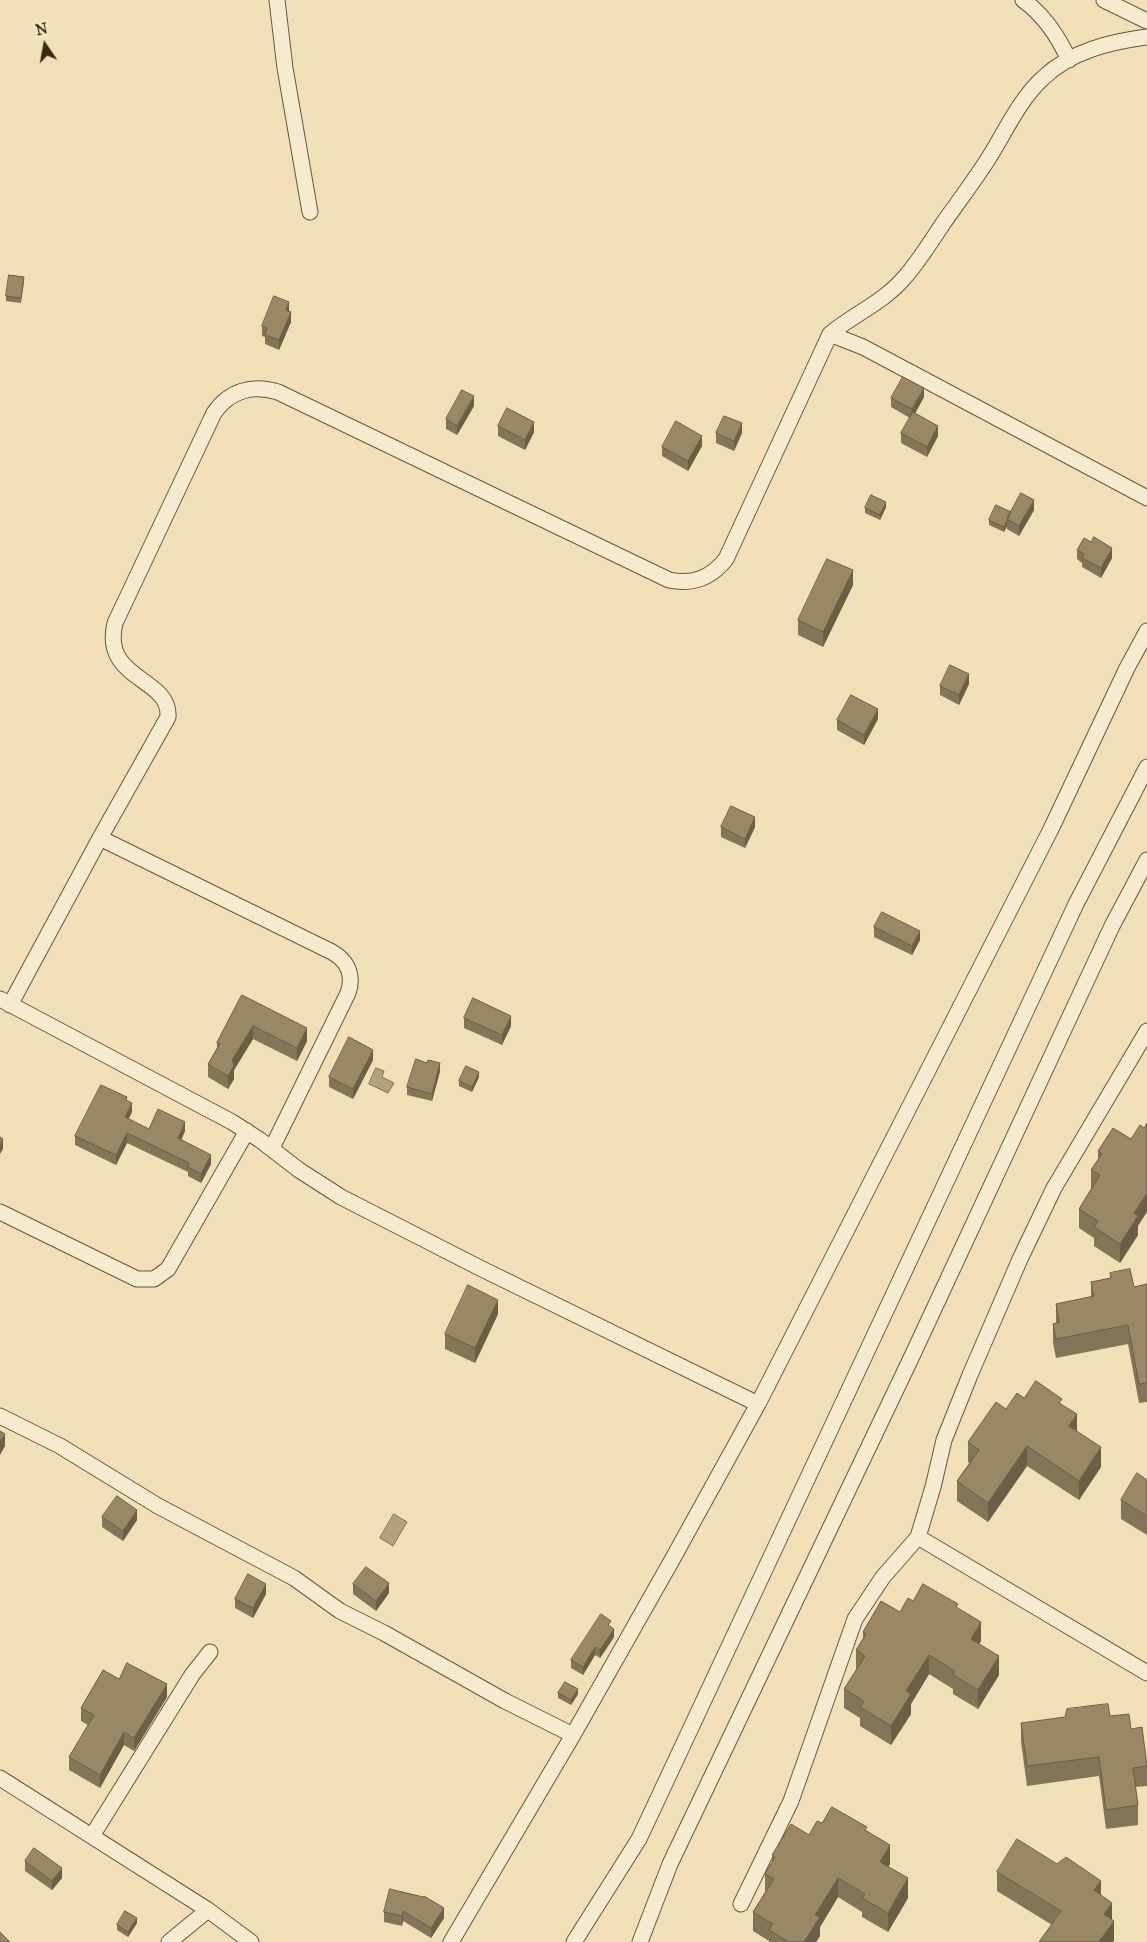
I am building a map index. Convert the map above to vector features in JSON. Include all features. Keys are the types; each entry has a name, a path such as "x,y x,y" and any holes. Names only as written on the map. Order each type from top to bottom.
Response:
{"street":[{"path":"277,0 285,68 310,212"},
{"path":"1023,0 1044,19 1059,40 1069,60"},
{"path":"1104,0 1147,21"},
{"path":"758,1404 363,1209 320,1184 247,1131 5,1002 165,722 168,711 164,700 122,664 116,655 113,639 115,623 214,413 227,399 235,394 256,388 278,392 669,580 687,582 704,578 713,573 726,560 830,334 842,323 879,302 905,278 984,165 1023,102 1043,78 1069,60 1099,46 1147,37"},
{"path":"830,334 863,347 1147,498"},
{"path":"451,1942 573,1735 758,1404 1051,828 1127,668 1147,631"},
{"path":"574,1942 639,1839 1076,904 1147,767"},
{"path":"100,838 332,952 344,960 348,967 351,980 348,993 272,1148"},
{"path":"640,1942 670,1864 913,1354 1112,926 1147,860"},
{"path":"741,1904 791,1801 855,1619 883,1577 918,1537 933,1487 944,1440 1020,1259 1054,1188 1147,1031"},
{"path":"0,1212 137,1279 154,1279 168,1269 247,1131"},
{"path":"0,1416 60,1446 158,1506 294,1578 340,1611 384,1633 505,1701 573,1735"},
{"path":"918,1537 1147,1673"},
{"path":"92,1836 192,1676 210,1652"},
{"path":"0,1778 208,1910 251,1942"},
{"path":"169,1942 208,1910"}],"shaded area":[{"path":"376,1068 384,1071 382,1077 394,1083 388,1093 369,1084"},
{"path":"394,1514 407,1522 393,1546 380,1538"}],"building":[{"path":"9,275 24,277 21,298 6,296"},
{"path":"274,296 289,302 286,310 291,312 279,340 265,335 267,328 262,326"},
{"path":"903,377 924,388 912,409 891,398"},
{"path":"462,390 474,396 457,426 446,419"},
{"path":"507,408 534,422 525,440 498,426"},
{"path":"913,412 938,426 927,447 901,433"},
{"path":"724,416 742,423 734,441 716,433"},
{"path":"676,421 702,436 688,461 662,447"},
{"path":"1021,493 1034,500 1019,526 1007,519"},
{"path":"871,495 886,502 880,515 865,508"},
{"path":"996,505 1011,512 1004,527 989,520"},
{"path":"1094,537 1112,548 1101,568 1082,558 1084,554 1077,550 1084,538 1091,542"},
{"path":"827,559 853,570 823,632 798,620"},
{"path":"950,665 969,674 959,695 940,686"},
{"path":"851,695 878,709 864,735 837,720"},
{"path":"731,806 755,817 745,839 721,827"},
{"path":"882,912 920,931 912,946 874,927"},
{"path":"242,995 307,1028 297,1048 253,1026 232,1060 234,1066 228,1076 208,1064 220,1044 217,1043"},
{"path":"473,998 511,1016 502,1035 464,1018"},
{"path":"349,1037 373,1050 353,1089 329,1077"},
{"path":"416,1059 427,1063 428,1060 440,1063 432,1094 407,1087"},
{"path":"466,1066 479,1072 472,1087 459,1081"},
{"path":"101,1085 127,1097 126,1100 132,1103 125,1117 149,1129 158,1109 185,1122 178,1138 211,1155 201,1174 188,1167 189,1163 127,1133 116,1155 75,1136"},
{"path":"1147,1123 1147,1193 1134,1213 1138,1216 1120,1244 1094,1227 1098,1221 1079,1209 1100,1175 1091,1170 1102,1154 1098,1151 1113,1128 1131,1139 1140,1125 1144,1128"},
{"path":"1130,1269 1134,1287 1147,1284 1147,1383 1139,1384 1128,1325 1056,1339 1053,1324 1059,1322 1056,1304 1094,1296 1091,1282 1111,1278 1110,1273"},
{"path":"468,1285 498,1300 475,1348 445,1334"},
{"path":"1036,1381 1062,1399 1059,1403 1077,1414 1069,1426 1101,1447 1079,1481 1027,1446 988,1503 957,1481 979,1450 968,1442 996,1402 1006,1409 1017,1393 1024,1398"},
{"path":"0,1431 5,1434 0,1442"},
{"path":"1137,1473 1147,1480 1147,1516 1121,1500"},
{"path":"117,1496 137,1510 123,1531 102,1517"},
{"path":"366,1567 389,1583 376,1601 353,1584"},
{"path":"248,1574 266,1584 253,1608 235,1599"},
{"path":"923,1584 958,1604 956,1607 981,1622 971,1639 999,1656 978,1690 953,1675 955,1671 929,1655 906,1691 911,1694 891,1726 860,1707 864,1701 844,1689 865,1656 856,1650 866,1634 863,1632 881,1601 900,1612 908,1598 913,1601"},
{"path":"601,1614 611,1621 608,1625 614,1629 600,1650 595,1647 583,1667 571,1660"},
{"path":"127,1663 167,1684 134,1738 124,1732 100,1775 69,1757 94,1715 81,1708 103,1670 119,1679"},
{"path":"565,1682 578,1689 571,1700 558,1693"},
{"path":"1108,1704 1110,1716 1129,1714 1131,1729 1142,1727 1147,1766 1133,1768 1138,1805 1106,1810 1099,1757 1027,1766 1021,1723 1065,1717 1067,1709"},
{"path":"832,1807 867,1827 865,1830 890,1845 880,1862 908,1878 888,1913 862,1898 865,1894 838,1878 815,1915 820,1917 804,1942 789,1942 769,1930 773,1924 753,1912 774,1879 765,1874 775,1857 772,1855 791,1824 809,1835 817,1821 822,1823"},
{"path":"1017,1839 1057,1864 1066,1857 1101,1881 1094,1890 1112,1903 1104,1914 1114,1921 1099,1942 1039,1942 1061,1911 997,1872"},
{"path":"34,1848 62,1868 52,1881 25,1861"},
{"path":"390,1889 424,1896 444,1908 431,1928 403,1911 402,1916 384,1912"},
{"path":"125,1911 137,1918 128,1932 117,1925"},
{"path":"0,1932 10,1942 0,1942"}]}
